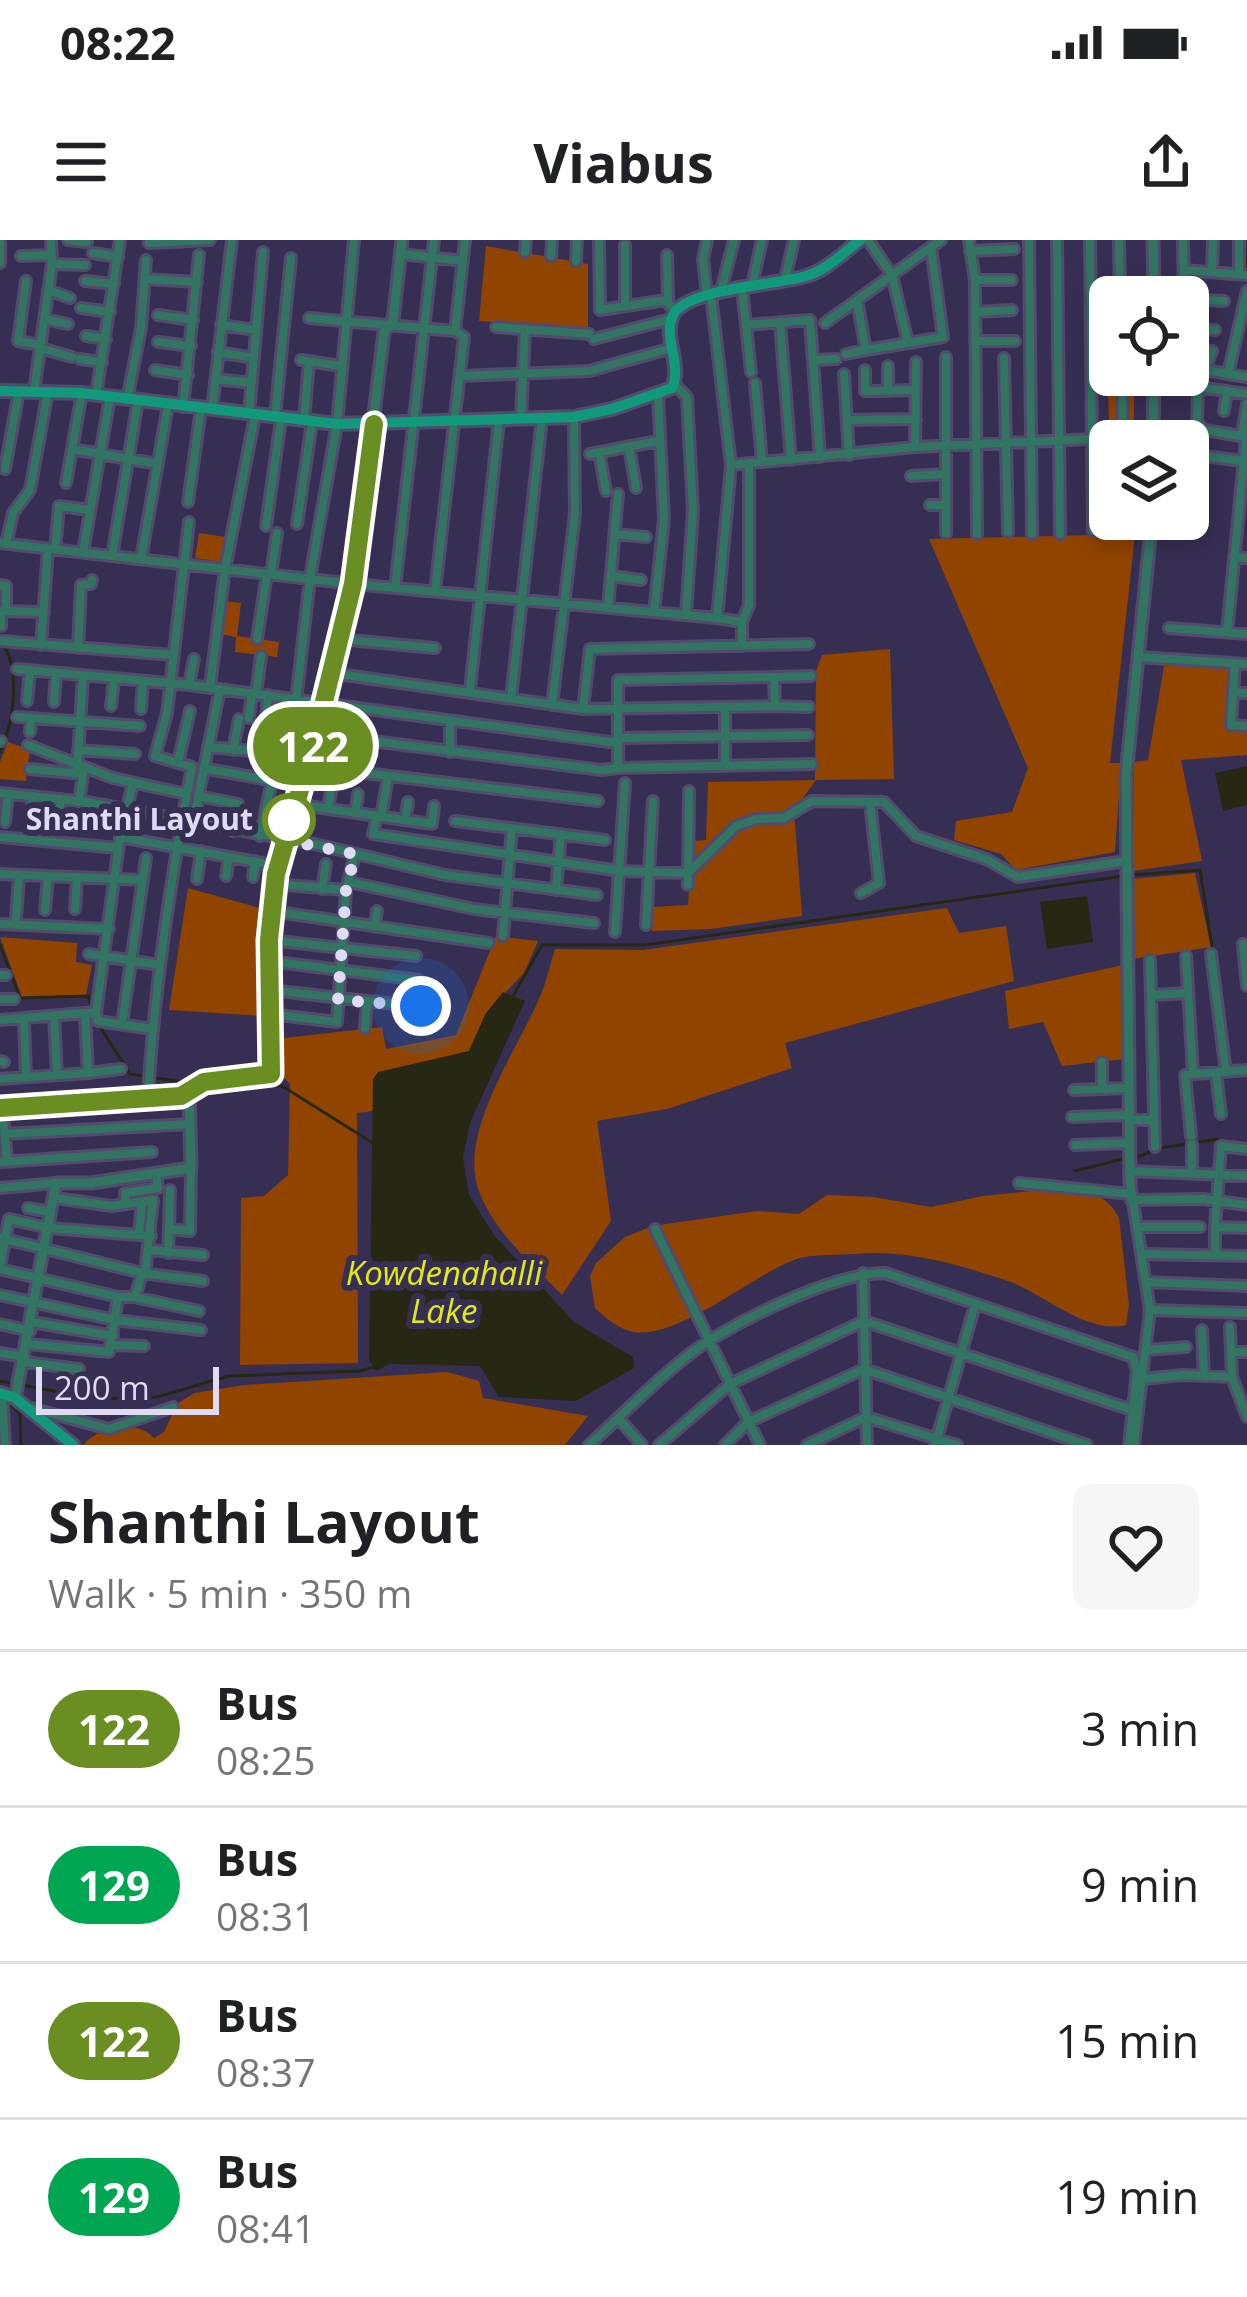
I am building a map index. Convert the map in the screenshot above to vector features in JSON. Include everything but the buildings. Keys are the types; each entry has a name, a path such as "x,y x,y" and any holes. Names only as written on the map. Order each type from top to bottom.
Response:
{"main road":[{"path":"0,391 82,393 337,424 574,417 658,395 674,384 671,310 713,294 818,272 864,240"},
{"path":"11,1397 73,1445"}],"street":[{"path":"34,391 51,240"},
{"path":"68,240 88,242"},
{"path":"96,395 120,240"},
{"path":"148,240 207,240"},
{"path":"188,502 216,379 232,240"},
{"path":"290,754 310,578 337,424 354,240"},
{"path":"169,1229 190,1231 189,1087 271,1074 269,940 274,884 353,584 384,332 393,320 402,240"},
{"path":"395,588 434,240"},
{"path":"454,331 465,240"},
{"path":"525,251 526,240"},
{"path":"551,256 552,240"},
{"path":"576,261 577,240"},
{"path":"599,240 599,310 625,306 671,310"},
{"path":"707,240 703,259 713,294 731,465 717,618"},
{"path":"713,294 731,240"},
{"path":"751,372 747,287 762,240"},
{"path":"785,281 794,240"},
{"path":"864,240 892,275 908,343"},
{"path":"825,323 941,240"},
{"path":"1029,240 1032,534"},
{"path":"1057,240 1060,534"},
{"path":"1090,240 1093,420"},
{"path":"1119,240 1120,276"},
{"path":"1153,240 1154,276"},
{"path":"1184,240 1184,276"},
{"path":"1212,271 1214,240"},
{"path":"1184,270 1243,274 1239,240"},
{"path":"0,243 0,263"},
{"path":"625,245 625,306"},
{"path":"977,534 975,280 970,246 1014,250"},
{"path":"813,360 943,337 931,247"},
{"path":"193,823 208,747 225,569 252,415 263,252"},
{"path":"92,253 118,257"},
{"path":"401,254 463,261"},
{"path":"183,407 199,255"},
{"path":"668,255 671,310"},
{"path":"21,256 85,266"},
{"path":"266,526 291,258"},
{"path":"112,556 129,459 146,260"},
{"path":"145,279 197,282"},
{"path":"975,280 1012,280"},
{"path":"26,281 18,340 102,362"},
{"path":"85,281 114,284"},
{"path":"48,290 70,298"},
{"path":"1228,374 1247,291"},
{"path":"1209,299 1224,301"},
{"path":"857,300 866,350"},
{"path":"81,308 110,313"},
{"path":"496,327 591,336 671,310"},
{"path":"975,312 1012,310"},
{"path":"158,315 193,320"},
{"path":"309,318 454,331 464,337 435,592"},
{"path":"44,320 68,324"},
{"path":"746,325 810,320 820,457"},
{"path":"780,322 791,460"},
{"path":"221,326 256,330"},
{"path":"521,419 525,329"},
{"path":"1209,330 1215,330"},
{"path":"86,336 106,339"},
{"path":"975,341 1015,341"},
{"path":"158,342 191,346"},
{"path":"461,376 596,370 673,348"},
{"path":"218,352 254,358"},
{"path":"946,356 946,533"},
{"path":"1004,358 1007,532"},
{"path":"297,524 308,422 305,361 342,366"},
{"path":"915,446 916,362"},
{"path":"888,366 888,391"},
{"path":"155,370 188,375"},
{"path":"865,370 865,391 916,390"},
{"path":"1209,371 1247,377"},
{"path":"844,374 849,454"},
{"path":"216,379 252,383"},
{"path":"755,383 762,462"},
{"path":"674,384 687,400 694,511 686,615"},
{"path":"1209,389 1247,394"},
{"path":"4,469 20,391"},
{"path":"48,391 30,490 13,513 3,543 742,622"},
{"path":"1224,411 1227,391"},
{"path":"65,483 82,393"},
{"path":"654,612 664,519 658,395"},
{"path":"1198,396 1198,424 1205,430 1245,435"},
{"path":"82,552 110,398"},
{"path":"1227,632 1242,524 1247,404"},
{"path":"141,559 168,405"},
{"path":"552,705 575,514 574,417"},
{"path":"512,698 542,418"},
{"path":"847,420 916,418"},
{"path":"470,690 499,420"},
{"path":"731,465 915,446 1089,439"},
{"path":"606,491 594,453 658,441"},
{"path":"629,447 636,488"},
{"path":"72,449 158,464"},
{"path":"1209,457 1242,461"},
{"path":"742,646 742,622 749,605 749,463"},
{"path":"910,476 944,474"},
{"path":"608,608 618,494"},
{"path":"929,505 945,505"},
{"path":"41,645 59,506 90,510"},
{"path":"148,1098 175,847 192,766 155,756 167,713 189,522"},
{"path":"257,639 277,533"},
{"path":"615,534 646,537"},
{"path":"1132,1445 1150,1310 1130,1187 1126,775 1150,540"},
{"path":"1234,557 1247,558"},
{"path":"611,576 641,580"},
{"path":"78,648 85,612 81,585 92,580"},
{"path":"0,585 6,586 7,611"},
{"path":"1,626 2,610 44,612"},
{"path":"1169,628 1247,634"},
{"path":"340,639 435,648"},
{"path":"2,641 172,655"},
{"path":"583,709 590,649 809,644"},
{"path":"233,750 254,693 261,656"},
{"path":"1139,657 1247,664"},
{"path":"190,685 194,658"},
{"path":"1235,664 1231,725 1247,726"},
{"path":"16,669 190,685 617,741 808,735"},
{"path":"27,701 30,671"},
{"path":"331,673 583,709 809,707"},
{"path":"54,702 56,674"},
{"path":"77,773 82,676"},
{"path":"618,768 618,680 812,676"},
{"path":"774,677 775,706"},
{"path":"111,706 114,679"},
{"path":"141,709 143,681"},
{"path":"1233,692 1247,693"},
{"path":"263,752 268,695"},
{"path":"725,709 725,765"},
{"path":"178,762 190,711"},
{"path":"16,718 140,726"},
{"path":"30,732 31,719"},
{"path":"450,722 450,752"},
{"path":"316,734 602,770 812,764"},
{"path":"28,746 133,783 186,794"},
{"path":"208,747 290,754 388,777 598,801"},
{"path":"77,750 135,754"},
{"path":"203,768 301,786"},
{"path":"30,769 83,774 86,819"},
{"path":"388,777 373,834 620,871 688,873 746,821 784,818 812,801 891,806 916,836 986,859 1018,877 1126,863"},
{"path":"260,836 272,781"},
{"path":"133,783 118,848 96,1012 98,1021 152,1029"},
{"path":"616,932 625,783"},
{"path":"328,809 331,791"},
{"path":"688,885 689,791"},
{"path":"5,822 4,793 61,799 445,875 597,895"},
{"path":"355,813 358,794"},
{"path":"30,818 34,796"},
{"path":"198,796 238,804 233,831"},
{"path":"58,824 61,799"},
{"path":"646,925 652,801"},
{"path":"405,820 409,802"},
{"path":"861,893 879,883 870,802"},
{"path":"295,804 432,824 434,806"},
{"path":"455,820 605,840"},
{"path":"503,936 512,828"},
{"path":"556,890 562,834"},
{"path":"120,836 278,866"},
{"path":"0,837 118,848"},
{"path":"196,880 201,851"},
{"path":"270,1014 337,1022 344,921 355,854"},
{"path":"226,876 229,856"},
{"path":"122,1024 146,859"},
{"path":"253,877 255,861"},
{"path":"322,889 326,864"},
{"path":"0,874 143,880"},
{"path":"16,919 19,875"},
{"path":"45,910 48,876"},
{"path":"75,909 77,878"},
{"path":"274,884 322,889 348,886 594,923"},
{"path":"271,910 489,943"},
{"path":"375,926 376,911"},
{"path":"0,924 109,929"},
{"path":"269,940 416,956"},
{"path":"1243,944 1247,986"},
{"path":"89,954 160,964"},
{"path":"1211,954 1221,1114"},
{"path":"1186,956 1193,1074"},
{"path":"1150,960 1154,1147"},
{"path":"269,962 419,980"},
{"path":"270,990 421,1006"},
{"path":"1151,995 1188,994"},
{"path":"0,999 14,999"},
{"path":"365,1028 368,1004"},
{"path":"0,1020 96,1012"},
{"path":"85,1015 88,1073"},
{"path":"55,1016 57,1074"},
{"path":"24,1018 26,1076"},
{"path":"1102,1062 1102,1089"},
{"path":"0,1079 121,1069"},
{"path":"1192,1172 1185,1075 1247,1070"},
{"path":"1074,1090 1128,1088"},
{"path":"152,1152 4,1162 1,1107 186,1094"},
{"path":"1072,1117 1154,1120"},
{"path":"5,1134 190,1124"},
{"path":"1075,1145 1129,1143"},
{"path":"1215,1255 1221,1146 1247,1149"},
{"path":"0,1188 91,1184 191,1168"},
{"path":"1130,1187 1192,1172 1247,1176"},
{"path":"126,1204 125,1193 158,1188 157,1174"},
{"path":"5,1445 56,1184"},
{"path":"1019,1184 1130,1187 1247,1205"},
{"path":"168,1253 170,1190"},
{"path":"55,1198 88,1204 153,1200 150,1250 135,1297"},
{"path":"140,1234 142,1202"},
{"path":"28,1208 52,1213"},
{"path":"151,1236 49,1228 9,1219 0,1268 118,1298 135,1297 199,1311"},
{"path":"1137,1227 1200,1227"},
{"path":"1215,1227 1247,1228"},
{"path":"656,1229 760,1445"},
{"path":"3,1239 144,1273 203,1280"},
{"path":"150,1250 203,1255"},
{"path":"1142,1254 1247,1256"},
{"path":"863,1273 867,1445"},
{"path":"589,1445 709,1341 836,1279 885,1273 1133,1357 1137,1372 1132,1445"},
{"path":"1146,1282 1247,1286"},
{"path":"0,1295 116,1320 201,1330"},
{"path":"28,1344 109,1352 118,1298"},
{"path":"936,1442 975,1305"},
{"path":"1150,1310 1247,1313"},
{"path":"659,1445 730,1384 864,1321 1132,1410"},
{"path":"0,1324 144,1346"},
{"path":"1230,1327 1232,1377 1247,1417"},
{"path":"1202,1330 1204,1376"},
{"path":"1147,1350 1186,1347"},
{"path":"1231,1352 1247,1352"},
{"path":"0,1353 79,1370"},
{"path":"725,1445 748,1421 864,1369 1087,1445"},
{"path":"1143,1378 1232,1377"},
{"path":"11,1397 109,1429 173,1407"},
{"path":"807,1445 866,1418 957,1445"},
{"path":"619,1419 642,1445"}],"shaded area":[{"path":"486,246 588,264 588,329 479,321"},
{"path":"1108,396 1134,396 1134,420 1109,420"},
{"path":"199,533 226,537 222,562 195,558"},
{"path":"1089,535 1089,540 1134,540 1110,763 1121,763 1115,852 1016,870 1001,854 954,840 956,821 1012,812 1028,768 929,539"},
{"path":"224,601 241,603 237,636 279,642 277,657 235,652 236,637 220,634"},
{"path":"890,649 894,779 816,780 794,810 802,916 711,929 652,931 653,907 688,905 692,841 706,840 708,782 815,780 816,671 822,655"},
{"path":"1165,661 1233,666 1228,727 1247,729 1247,755 1181,760 1202,861 1133,871 1134,762 1148,760"},
{"path":"8,742 30,750 26,781 0,779"},
{"path":"1195,873 1211,947 1133,959 1132,879"},
{"path":"188,888 267,910 266,1016 169,1010"},
{"path":"947,908 959,933 1006,926 1014,981 785,1043 792,1068 667,1109 597,1121 611,1221 562,1295 496,1223 480,1194 476,1145 493,1092 541,994 555,949 643,950"},
{"path":"496,936 538,941 524,973 486,1013 469,1051 373,1080 373,1111 357,1113 358,1363 240,1365 241,1198 264,1196 288,1175 290,1084 276,1069 275,1039 382,1027 386,1049 456,1035"},
{"path":"0,937 77,943 76,962 92,965 86,995 22,997"},
{"path":"1123,965 1125,1059 1062,1066 1043,1022 1009,1029 1005,991"},
{"path":"1041,1190 1095,1195 1119,1218 1129,1305 1126,1325 1081,1319 1022,1287 971,1269 874,1253 800,1258 696,1315 653,1331 623,1328 595,1308 590,1276 596,1263 625,1237 652,1226 757,1211 799,1214 827,1195 931,1207"},
{"path":"447,1372 479,1381 483,1398 588,1416 565,1445 83,1445 98,1433 118,1427 138,1428 154,1438 164,1432 177,1404 194,1393 245,1385"}],"water":[{"path":"1247,766 1247,805 1223,811 1215,773"},
{"path":"1087,896 1093,942 1047,949 1040,902"},
{"name":"Kowdenahalli Lake","path":"503,992 525,1001 470,1123 463,1158 469,1195 494,1235 574,1322 633,1357 634,1368 576,1401 499,1397 480,1366 390,1364 376,1371 369,1360 373,1079 378,1072 469,1051 486,1013"}],"waterway":[{"path":"1243,242 1247,269"},
{"path":"0,752 13,699 12,670 4,646"},
{"path":"1132,875 1200,870 1212,946"},
{"path":"513,996 542,945 645,945 1123,876"},
{"path":"0,945 20,998 88,996 94,1012"},
{"path":"97,1022 130,1074 189,1083"},
{"path":"228,1085 282,1086 376,1145"},
{"path":"1135,1158 1160,1148 1218,1139"},
{"path":"1075,1171 1126,1158"},
{"path":"0,1381 97,1399 157,1397 229,1376 360,1371 377,1366"},
{"path":"10,1386 9,1403 20,1414 21,1445"}],"bus line":[{"name":"122","path":"0,1108 181,1096 204,1082 271,1074 269,940 276,874 353,584 374,424"}],"place":[{"name":"Shanthi Layout","path":"289,820"}],"route":[{"path":"289,820 285,840 355,854 346,890 338,1000 421,1006"}]}
